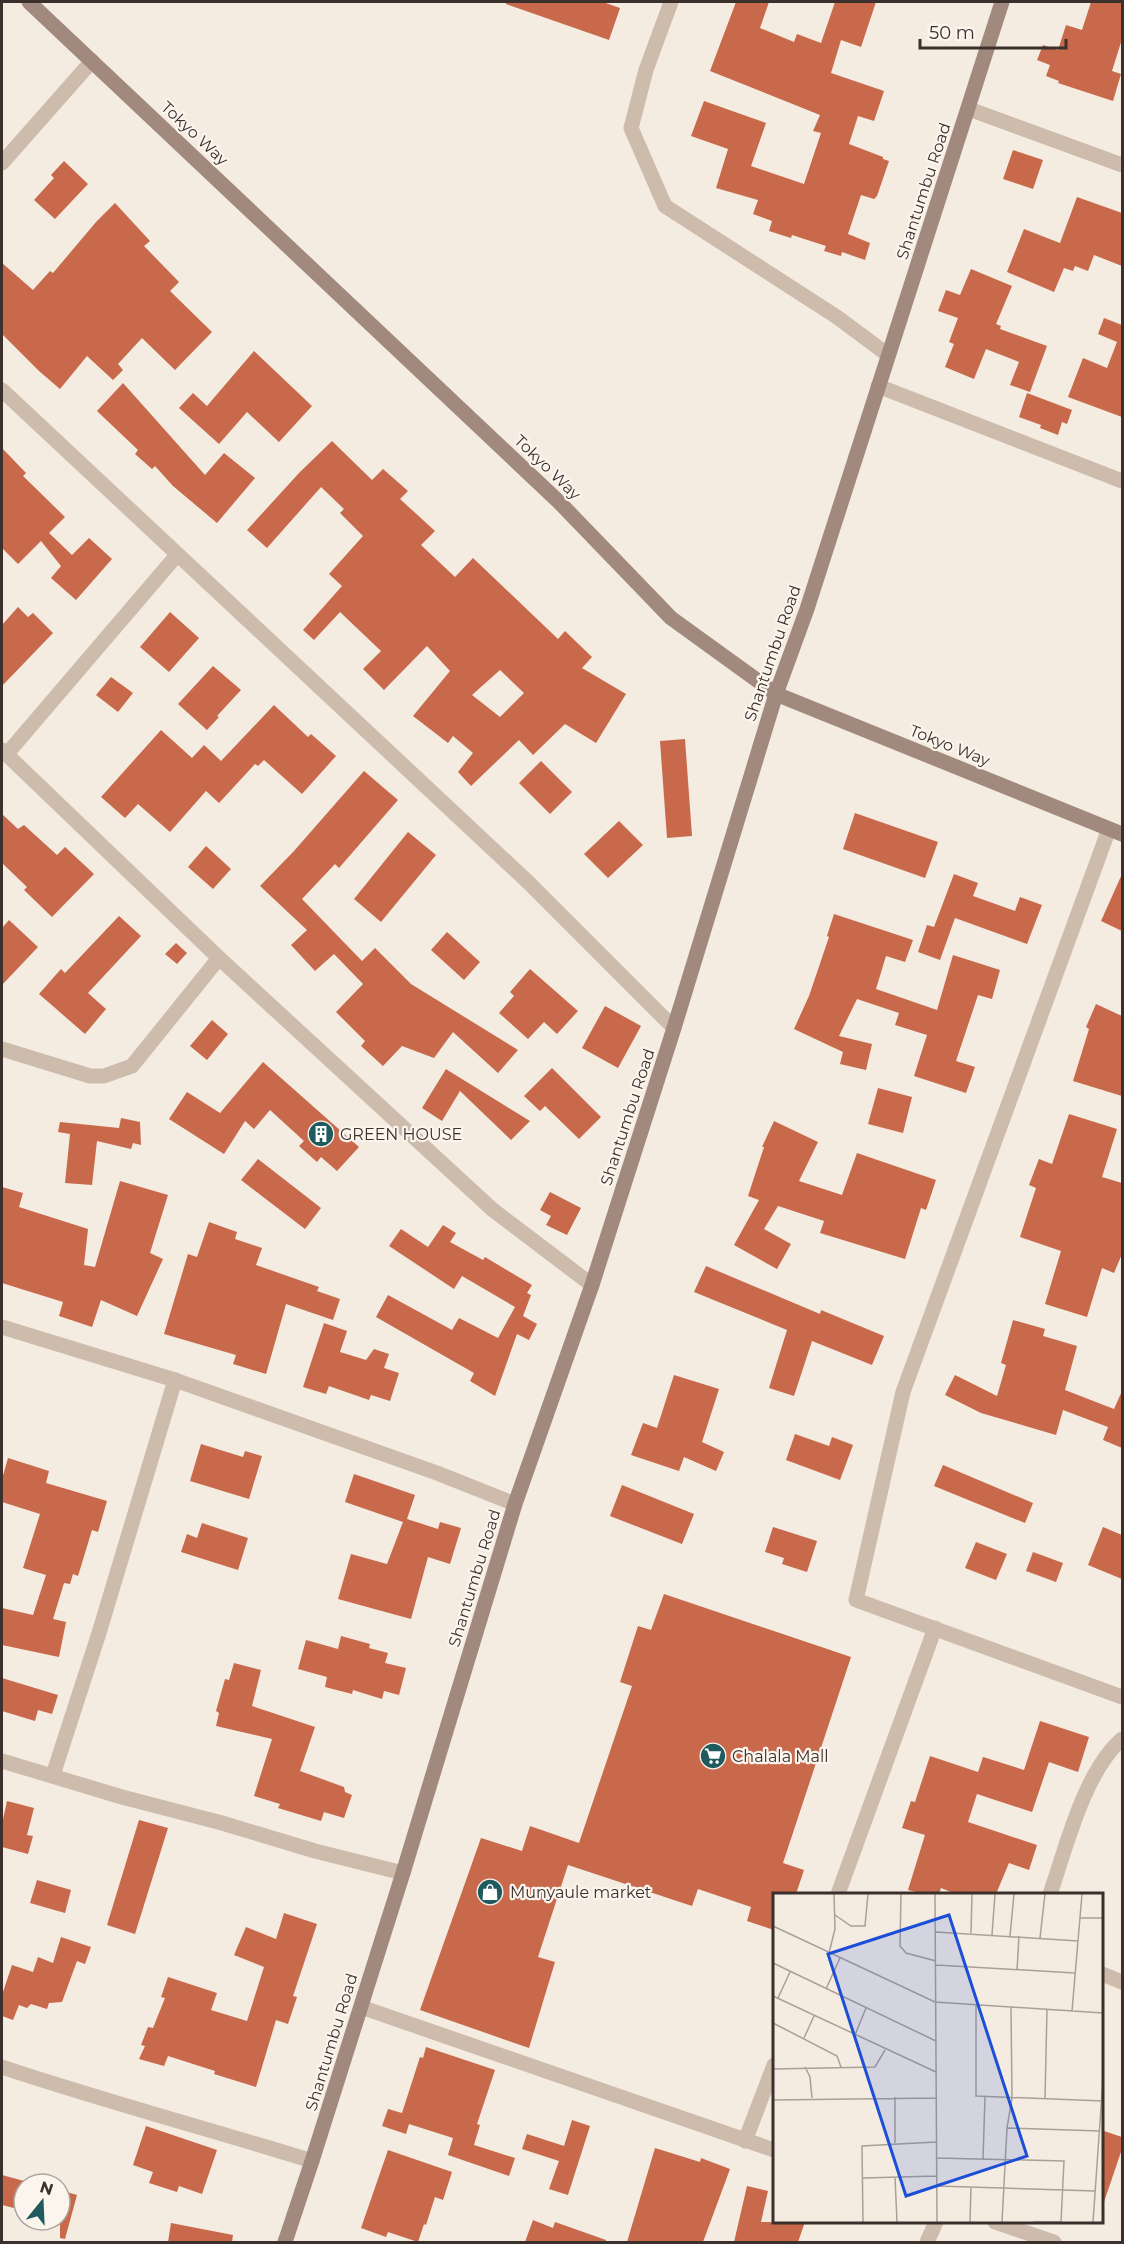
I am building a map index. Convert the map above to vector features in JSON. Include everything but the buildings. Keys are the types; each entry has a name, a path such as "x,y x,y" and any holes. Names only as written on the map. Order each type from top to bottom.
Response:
{"street":[{"name":"Tokyo Way","path":"29,2 559,502 671,618 776,694 1116,831"},
{"path":"671,2 646,70 631,128 665,206 837,317 888,355"},
{"name":"Shantumbu Road","path":"285,2242 403,1873 515,1504 592,1285 674,1028 776,694 807,609 1002,2"},
{"path":"2,163 92,61"},
{"path":"969,109 1122,165"},
{"path":"878,386 1122,481"},
{"path":"2,390 529,884 674,1028"},
{"path":"177,555 4,752 219,958 493,1210 592,1285"},
{"path":"1116,831 903,1392 856,1600 1122,1697"},
{"path":"2,1049 90,1076 104,1076 132,1066 219,958"},
{"path":"2,1327 175,1380 437,1473 515,1504"},
{"path":"53,1775 99,1633 175,1380"},
{"path":"838,1893 935,1628"},
{"path":"1050,1893 1086,1791 1113,1748 1122,1739"},
{"path":"2,1761 315,1851 403,1873"},
{"path":"1103,1975 1122,1982"},
{"path":"361,2007 773,2150"},
{"path":"2,2067 81,2094 312,2161"},
{"path":"745,2141 773,2068"},
{"path":"927,2242 936,2223"},
{"path":"998,2223 1054,2242"}],"place":[{"name":"GREEN HOUSE","path":"321,1134"},
{"name":"Chalala Mall","path":"713,1756"},
{"name":"Munyaule market","path":"490,1892"}]}
